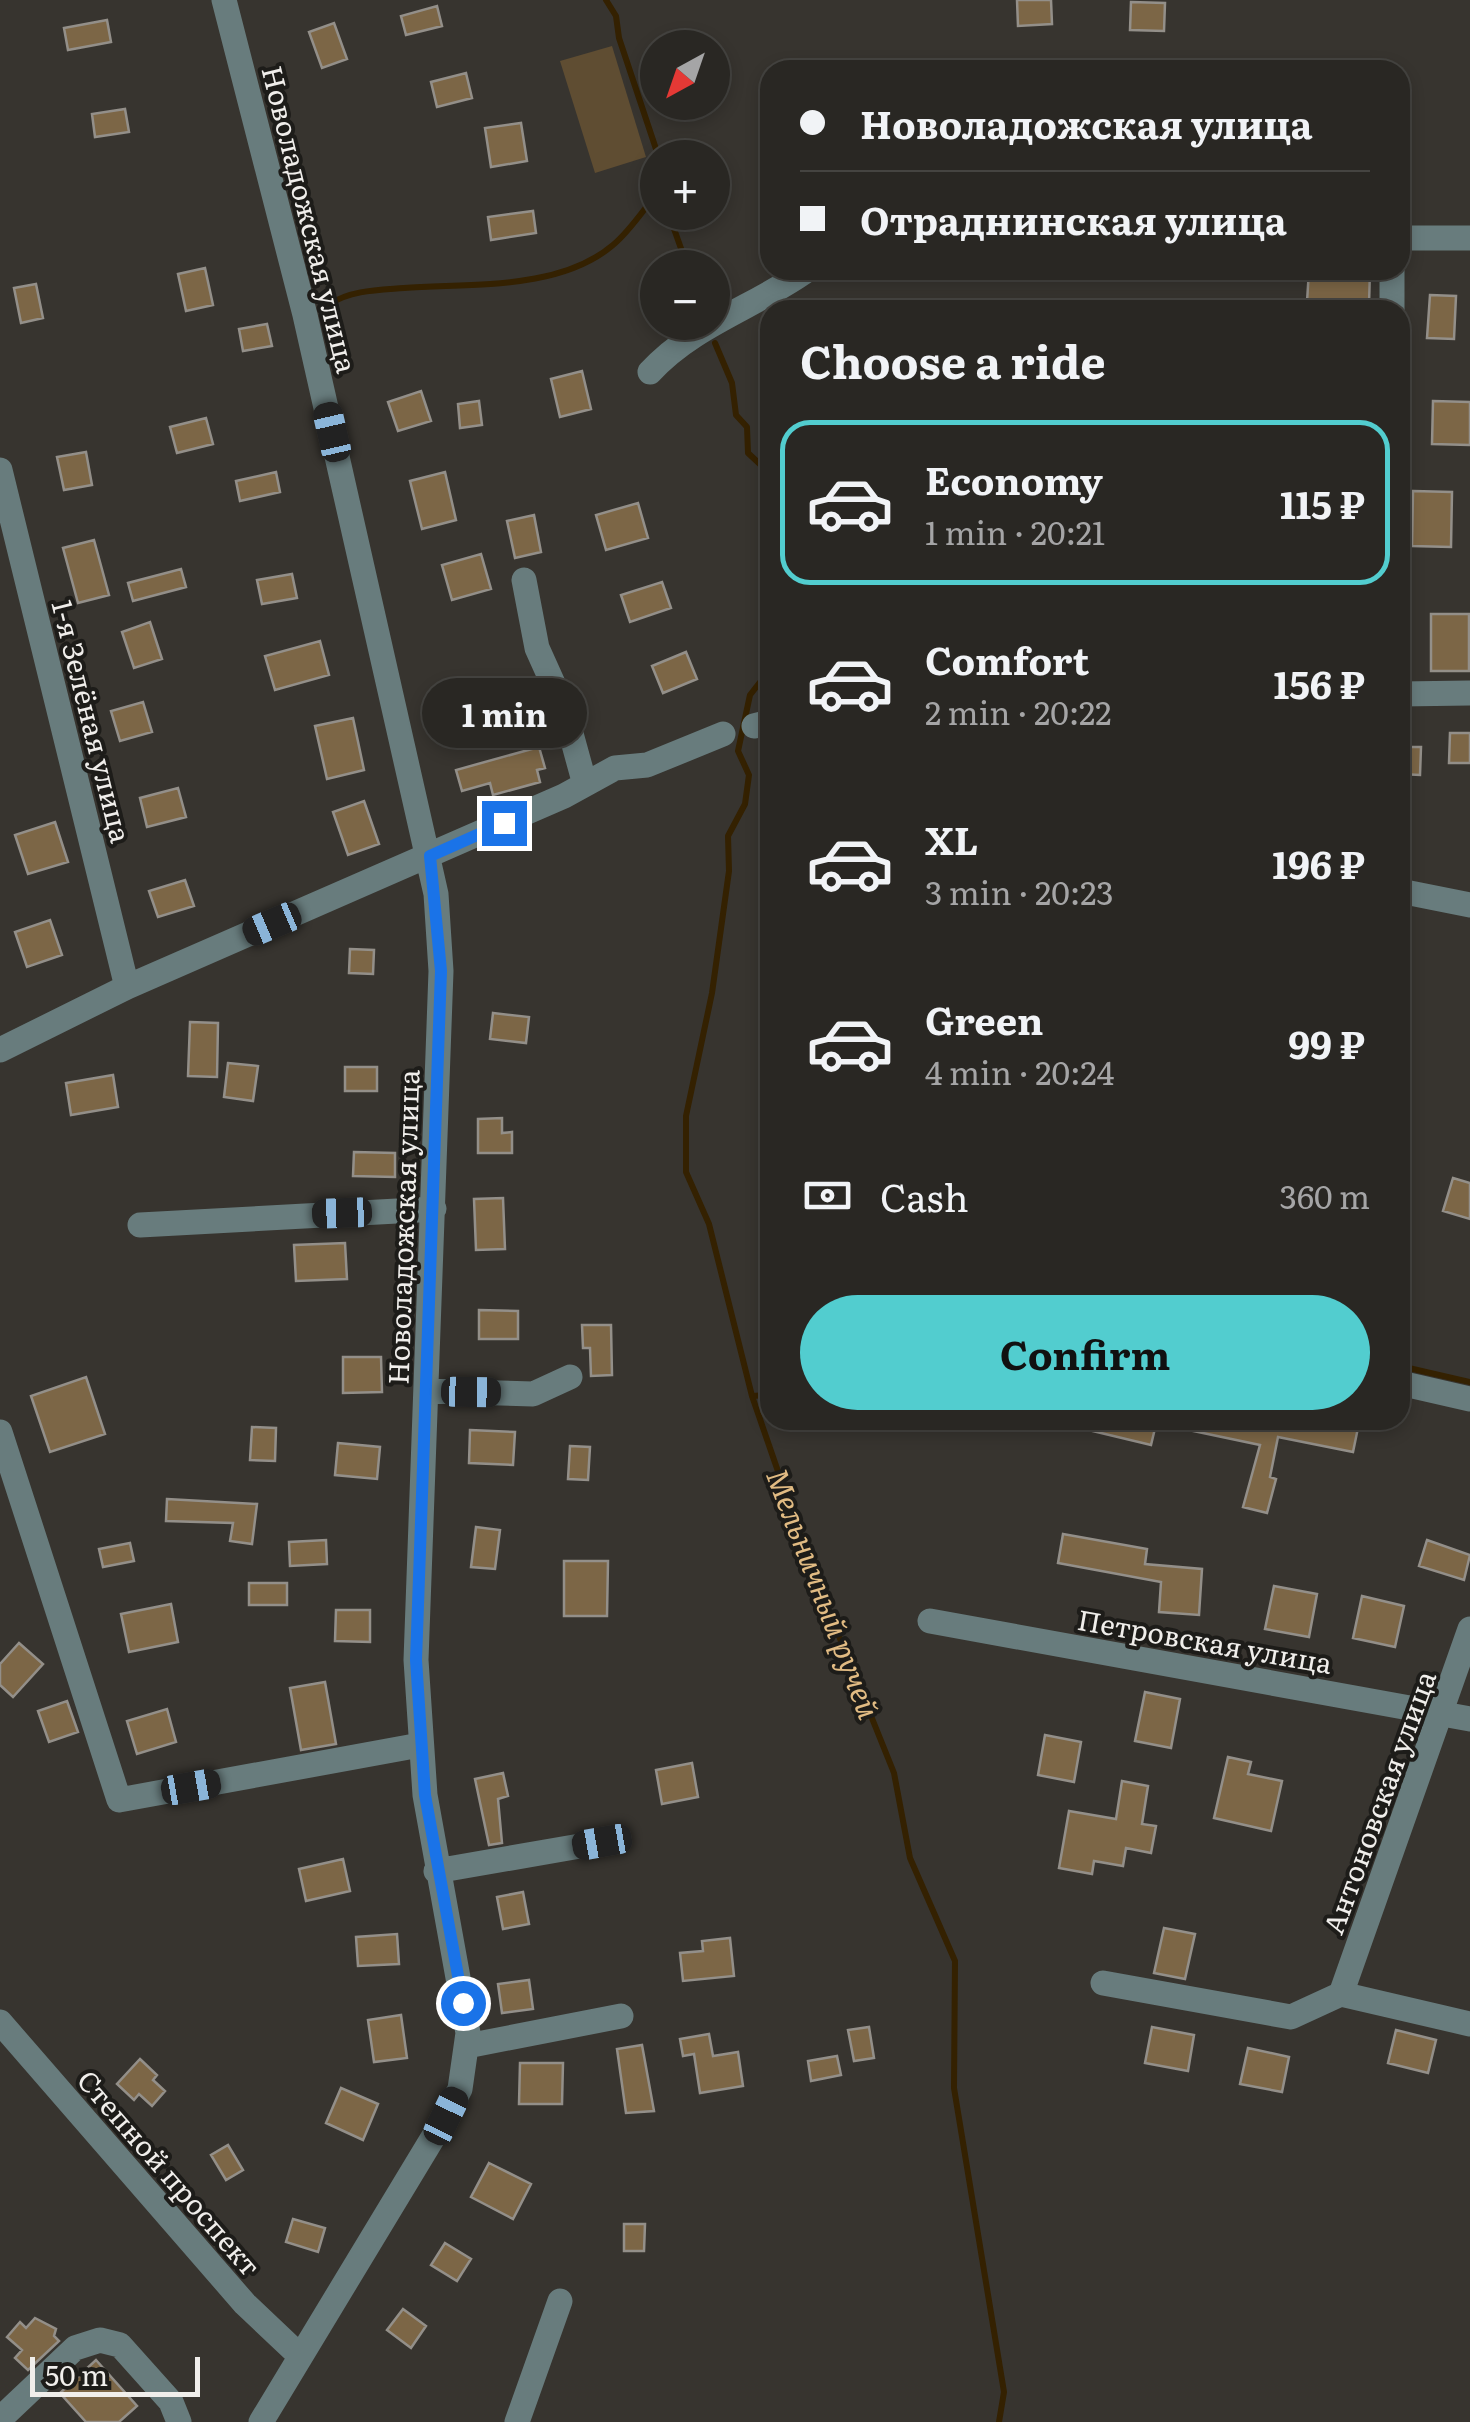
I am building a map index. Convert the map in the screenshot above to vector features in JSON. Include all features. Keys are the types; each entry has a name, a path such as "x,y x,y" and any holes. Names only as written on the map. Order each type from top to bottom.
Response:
{"street":[{"name":"Новоладожская улица","path":"224,0 305,315 430,856 441,971 416,1660 420,1745 436,1871 463,2003 467,2046 460,2089 446,2116 261,2422"},
{"path":"1410,238 1470,238"},
{"path":"650,372 674,346 790,280"},
{"name":"1-я Зелёная улица","path":"0,470 127,987"},
{"path":"524,580 538,648 564,708 584,782"},
{"path":"1410,694 1470,693"},
{"path":"0,1050 127,987 564,796 616,768 647,764 723,734"},
{"path":"1410,893 1470,905"},
{"path":"140,1225 434,1209"},
{"path":"426,1391 533,1394 570,1377"},
{"path":"1410,1386 1470,1399"},
{"path":"0,1432 119,1800 420,1745"},
{"name":"Петровская улица","path":"930,1621 1470,1719"},
{"name":"Антоновская улица","path":"1341,1994 1470,1629"},
{"path":"436,1871 602,1842"},
{"path":"1103,1983 1291,2017 1341,1994 1470,2024"},
{"path":"467,2046 621,2016"},
{"name":"Степной проспект","path":"0,2022 246,2304 300,2356"},
{"path":"518,2422 560,2301"},
{"path":"0,2420 75,2348 100,2340 120,2345 171,2402 179,2422"}],"shaded area":[{"path":"612,46 641,140 640,159 595,173 560,61"}],"building":[{"path":"1017,0 1051,0 1052,24 1018,26"},
{"path":"1131,2 1165,3 1164,31 1130,30"},
{"path":"437,6 442,26 406,35 401,16"},
{"path":"107,20 111,42 68,50 64,28"},
{"path":"334,23 347,59 322,68 309,32"},
{"path":"466,73 472,98 437,107 431,82"},
{"path":"125,109 129,132 95,137 92,114"},
{"path":"521,123 527,161 491,167 485,128"},
{"path":"533,211 536,233 491,240 488,217"},
{"path":"205,268 213,305 186,311 178,274"},
{"path":"1308,280 1370,280 1369,300 1307,300"},
{"path":"36,284 43,318 21,323 14,288"},
{"path":"1430,295 1456,296 1454,339 1427,338"},
{"path":"267,324 272,346 243,351 239,329"},
{"path":"582,371 591,409 560,417 551,379"},
{"path":"421,391 431,421 398,431 388,402"},
{"path":"479,401 482,425 460,428 458,404"},
{"path":"1433,401 1470,402 1470,445 1432,444"},
{"path":"206,418 213,444 177,453 170,427"},
{"path":"86,452 92,485 64,490 57,457"},
{"path":"276,472 280,492 240,501 236,481"},
{"path":"445,472 456,520 422,529 410,481"},
{"path":"1413,491 1452,492 1451,547 1412,546"},
{"path":"638,503 648,538 606,550 596,515"},
{"path":"534,515 541,552 515,558 507,521"},
{"path":"94,540 109,595 78,603 63,548"},
{"path":"481,554 491,589 452,600 442,565"},
{"path":"181,569 186,587 133,601 128,583"},
{"path":"292,574 297,598 262,604 257,580"},
{"path":"662,582 671,608 630,622 621,595"},
{"path":"1431,614 1469,614 1469,671 1431,671"},
{"path":"150,622 162,659 134,668 122,632"},
{"path":"320,641 329,675 275,690 265,656"},
{"path":"686,652 697,679 663,693 652,666"},
{"path":"471,688 475,710 465,711 467,728 445,732 438,694"},
{"path":"143,702 152,732 120,741 111,711"},
{"path":"353,718 364,770 327,779 315,726"},
{"path":"1450,733 1470,733 1470,763 1449,763"},
{"path":"539,747 545,768 537,770 540,782 493,795 490,783 462,791 456,770"},
{"path":"1410,747 1421,747 1420,775 1410,774"},
{"path":"178,788 186,817 147,827 140,798"},
{"path":"364,801 379,844 348,855 333,812"},
{"path":"55,822 68,862 28,874 15,835"},
{"path":"185,880 194,906 158,917 149,891"},
{"path":"50,920 62,955 27,967 15,932"},
{"path":"350,949 374,950 373,974 349,973"},
{"path":"493,1013 529,1017 526,1043 490,1039"},
{"path":"190,1022 218,1023 217,1077 188,1076"},
{"path":"228,1063 258,1066 253,1101 224,1097"},
{"path":"345,1067 377,1067 377,1091 345,1091"},
{"path":"113,1075 118,1107 71,1115 66,1083"},
{"path":"502,1118 502,1133 512,1132 512,1153 478,1153 478,1119"},
{"path":"354,1152 395,1153 395,1177 353,1176"},
{"path":"1453,1178 1470,1183 1470,1219 1443,1211"},
{"path":"503,1198 505,1249 476,1250 474,1199"},
{"path":"345,1243 347,1279 296,1281 294,1245"},
{"path":"479,1310 518,1311 518,1339 479,1339"},
{"path":"582,1325 611,1325 612,1375 591,1376 590,1348 583,1348"},
{"path":"343,1357 381,1357 382,1392 343,1393"},
{"path":"86,1377 105,1434 50,1452 31,1396"},
{"path":"252,1427 276,1428 275,1461 250,1460"},
{"path":"470,1430 515,1432 513,1465 469,1463"},
{"path":"1088,1430 1155,1430 1151,1445"},
{"path":"1189,1430 1358,1430 1353,1452 1278,1437 1270,1477 1276,1479 1267,1513 1243,1507 1260,1445"},
{"path":"338,1443 380,1447 377,1479 335,1475"},
{"path":"570,1446 590,1447 588,1480 568,1479"},
{"path":"167,1499 257,1504 252,1544 230,1541 233,1523 166,1521"},
{"path":"476,1527 500,1530 495,1569 471,1567"},
{"path":"1063,1534 1147,1549 1145,1564 1202,1569 1199,1615 1159,1612 1161,1582 1058,1563"},
{"path":"326,1540 327,1564 290,1566 289,1542"},
{"path":"1427,1540 1470,1555 1464,1580 1419,1566"},
{"path":"130,1543 134,1561 103,1567 99,1549"},
{"path":"564,1561 608,1561 607,1616 564,1616"},
{"path":"249,1583 287,1583 287,1605 249,1605"},
{"path":"1274,1586 1317,1594 1309,1637 1265,1629"},
{"path":"1362,1596 1404,1606 1395,1647 1353,1638"},
{"path":"171,1604 178,1642 129,1652 121,1614"},
{"path":"336,1610 370,1610 370,1642 335,1641"},
{"path":"19,1643 43,1664 13,1697 0,1685 0,1664"},
{"path":"325,1682 336,1744 301,1750 290,1688"},
{"path":"1145,1692 1180,1699 1171,1748 1135,1741"},
{"path":"67,1701 78,1732 49,1742 38,1711"},
{"path":"167,1709 176,1742 137,1754 127,1721"},
{"path":"1045,1735 1081,1742 1074,1782 1038,1775"},
{"path":"1228,1757 1251,1762 1248,1774 1282,1781 1271,1831 1214,1818"},
{"path":"692,1763 698,1797 662,1804 656,1770"},
{"path":"503,1773 508,1796 498,1799 502,1843 489,1845 475,1779"},
{"path":"1122,1781 1148,1786 1142,1824 1156,1826 1151,1853 1126,1848 1123,1866 1094,1861 1092,1874 1059,1868 1069,1811 1116,1819"},
{"path":"343,1859 350,1891 306,1901 299,1869"},
{"path":"523,1892 529,1924 503,1929 497,1897"},
{"path":"1164,1928 1195,1934 1185,1979 1154,1973"},
{"path":"397,1934 399,1964 358,1966 356,1937"},
{"path":"730,1938 734,1976 683,1981 680,1953 703,1951 702,1941"},
{"path":"529,1980 533,2009 502,2013 498,1984"},
{"path":"401,2015 407,2058 374,2062 368,2020"},
{"path":"869,2027 874,2058 854,2061 848,2030"},
{"path":"1152,2027 1194,2035 1188,2071 1145,2063"},
{"path":"1396,2030 1436,2040 1428,2073 1388,2063"},
{"path":"709,2034 713,2056 738,2052 743,2086 700,2093 694,2054 683,2056 680,2039"},
{"path":"642,2045 654,2111 626,2113 617,2049"},
{"path":"1248,2048 1289,2057 1282,2092 1240,2084"},
{"path":"837,2056 841,2075 811,2081 808,2061"},
{"path":"140,2059 157,2075 153,2080 165,2091 152,2106 139,2094 134,2100 117,2084"},
{"path":"520,2063 563,2063 562,2104 519,2104"},
{"path":"341,2088 378,2104 363,2140 326,2123"},
{"path":"228,2145 243,2170 226,2180 211,2155"},
{"path":"489,2163 531,2184 513,2219 471,2197"},
{"path":"293,2219 325,2228 318,2252 286,2242"},
{"path":"624,2224 645,2224 644,2251 624,2251"},
{"path":"445,2243 471,2259 457,2281 431,2265"},
{"path":"403,2309 426,2326 411,2348 387,2330"},
{"path":"35,2318 56,2329 54,2336 59,2341 28,2370 15,2358 22,2350 7,2337 20,2322 26,2328"},
{"path":"96,2360 137,2406 119,2422 86,2422 60,2393"}],"waterway":[{"name":"Мельничный ручей","path":"606,0 616,16 619,38 653,140"},
{"path":"330,304 366,292 541,278 591,260 613,245 640,215"},
{"name":"Мельничный ручей","path":"674,230 682,250"},
{"name":"Мельничный ручей","path":"715,343 732,383 736,415 747,427 748,453 760,464"},
{"name":"Мельничный ручей","path":"760,682 750,695 738,751 749,775 745,804 728,836 729,871 712,993 686,1116 686,1172 709,1224 760,1419"},
{"path":"1410,1368 1470,1382"},
{"path":"752,1396 760,1396"},
{"name":"Мельничный ручей","path":"764,1430 810,1564 894,1773 910,1858 955,1961 954,2088 1004,2392 999,2422"}],"route":[{"path":"463,2003 425,1795 416,1660 441,971 430,856 504,823"}]}
